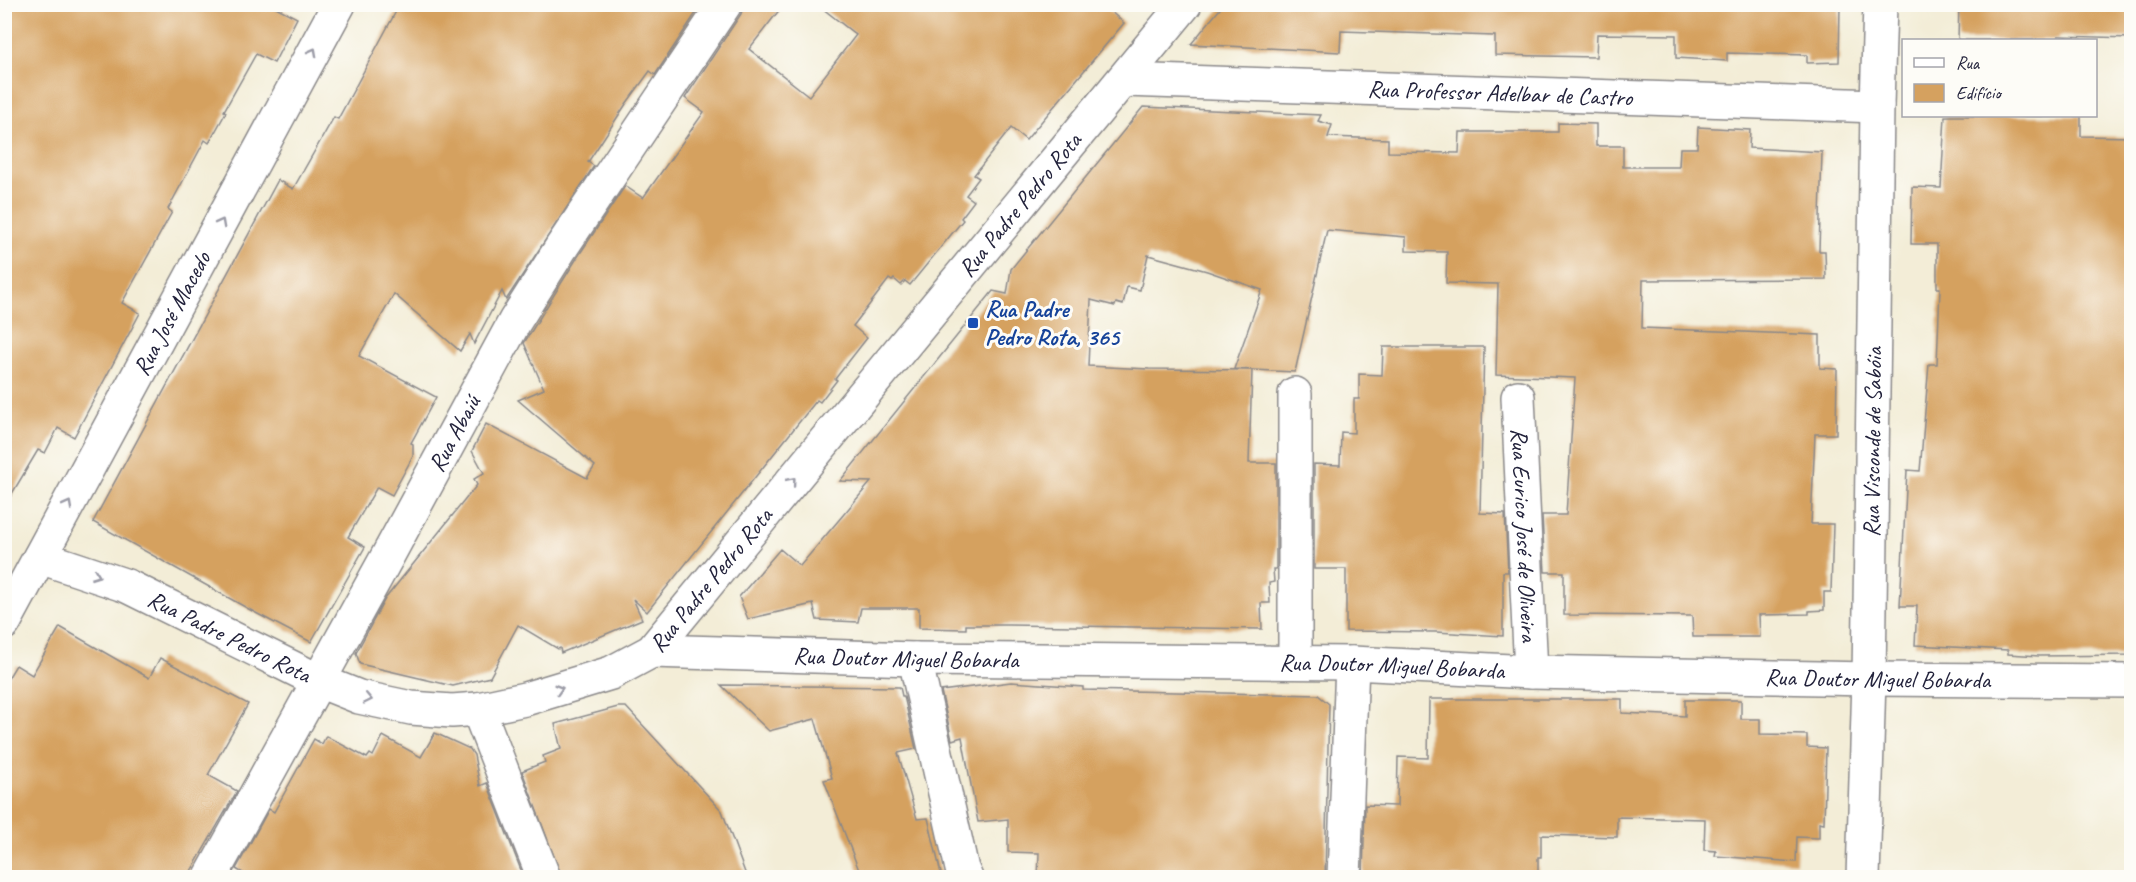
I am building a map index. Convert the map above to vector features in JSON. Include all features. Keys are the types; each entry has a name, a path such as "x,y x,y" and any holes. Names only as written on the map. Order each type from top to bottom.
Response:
{"street":[{"name":"Rua José Macedo","path":"4,623 339,4"},
{"name":"Rua Abaiú","path":"210,878 515,321 567,239 725,4"},
{"name":"Rua Padre Pedro Rota","path":"40,557 127,586 319,681 359,697 411,708 452,711 478,709 525,699 611,673 652,651 1185,4"},
{"name":"Rua Visconde de Sabóia","path":"1863,878 1869,679 1876,106 1880,4"},
{"name":"Rua Professor Adelbar de Castro","path":"1124,80 1876,106"},
{"path":"1295,394 1295,662"},
{"name":"Rua Eurico José de Oliveira","path":"1518,397 1531,672"},
{"name":"Rua Doutor Miguel Bobarda","path":"652,651 915,658 1352,663 1531,672 1869,679 2132,681"},
{"path":"915,658 962,869 966,878"},
{"path":"1344,878 1352,663"},
{"path":"478,709 544,878"}],"building":[{"path":"4,4 270,4 297,18 274,63 256,54 209,143 205,140 168,209 172,212 122,303 140,313 74,437 58,428 45,453 38,450 4,507"},
{"path":"400,4 702,4 655,75 650,71 626,104 588,162 594,166 506,300 502,291 474,344 470,334 460,351 394,294 359,356 436,397 411,443 413,444 413,456 392,495 377,487 348,537 365,547 311,642 93,522 278,180 293,189 334,117 338,119"},
{"path":"744,4 784,4 749,49 809,96 856,35 817,4 1102,4 1124,23 1026,140 1011,128 974,175 979,178 966,195 974,201 961,218 963,220 910,285 905,281 901,285 894,279 892,281 889,279 853,326 867,338 820,402 817,400 647,612 633,599 642,619 561,653 560,648 558,649 518,625 490,677 453,686 360,664 356,653 385,599 477,485 474,479 484,473 472,451 486,424 587,478 595,466 518,400 544,389 524,343 625,186 643,198 704,112 685,98 741,14"},
{"path":"1224,4 1840,6 1839,62 1807,63 1807,55 1727,53 1727,61 1676,58 1676,35 1597,34 1596,57 1495,55 1495,36 1341,31 1340,52 1191,44"},
{"path":"1959,4 2132,4 2132,38 2058,36 2058,39 1958,39"},
{"path":"1143,107 1321,115 1318,121 1332,125 1328,137 1388,139 1388,152 1459,153 1460,132 1558,132 1558,123 1596,124 1596,146 1623,146 1623,167 1679,167 1680,148 1697,148 1698,127 1750,130 1749,148 1822,152 1819,251 1825,251 1826,279 1643,280 1642,328 1820,335 1820,368 1837,369 1836,434 1815,434 1811,524 1833,524 1831,592 1824,592 1824,610 1809,611 1809,614 1759,615 1760,637 1693,637 1692,616 1564,615 1564,572 1545,572 1542,515 1566,515 1575,378 1496,375 1498,284 1446,283 1447,252 1406,251 1406,237 1327,230 1295,372 1234,369 1262,290 1207,271 1148,255 1140,290 1127,287 1123,305 1116,303 1115,306 1091,300 1088,366 1252,370 1249,463 1276,463 1276,569 1273,569 1274,582 1269,583 1270,603 1261,603 1262,629 1009,625 966,625 966,629 919,628 919,608 861,608 858,622 817,620 813,604 748,619 739,597 780,549 800,566 871,482 840,481 993,291 1007,294 1011,269"},
{"path":"1945,117 2081,117 2081,136 2132,137 2132,655 2039,656 2008,654 2008,650 1915,645 1917,606 1900,606 1907,470 1920,471 1929,364 1937,364 1940,288 1937,288 1937,244 1911,244 1912,187 1941,188"},
{"path":"1383,347 1484,347 1480,513 1505,514 1508,572 1503,572 1503,636 1436,632 1346,631 1346,569 1314,569 1314,464 1340,465 1341,432 1354,433 1354,399 1359,399 1359,374 1382,375"},
{"path":"60,627 149,678 160,658 248,704 208,775 237,791 187,878 4,878 4,685 16,665 32,675"},
{"path":"1011,682 1083,687 1083,690 1318,695 1329,704 1325,878 1038,878 1039,853 1008,852 1008,819 978,822 962,737 952,740 941,691"},
{"path":"721,685 900,687 916,749 898,753 917,819 928,818 942,878 862,878 824,780 832,778 815,719 769,731"},
{"path":"1429,699 1622,699 1622,713 1685,716 1685,700 1741,700 1741,719 1760,719 1760,734 1807,735 1807,747 1826,748 1824,823 1819,822 1819,838 1797,837 1796,862 1715,856 1716,851 1704,850 1705,819 1617,817 1617,837 1541,835 1538,878 1363,876 1365,805 1397,806 1398,757 1428,758"},
{"path":"618,707 626,707 722,811 747,878 562,878 522,771 545,762 543,756 561,749 555,724"},
{"path":"435,733 470,749 474,755 480,786 487,783 524,878 251,878 236,869 269,809 274,812 314,739 322,744 326,736 367,758 370,754 373,756 383,736 421,757"}],"place":[{"name":"Rua Padre Pedro Rota, 365","path":"973,323"}]}
